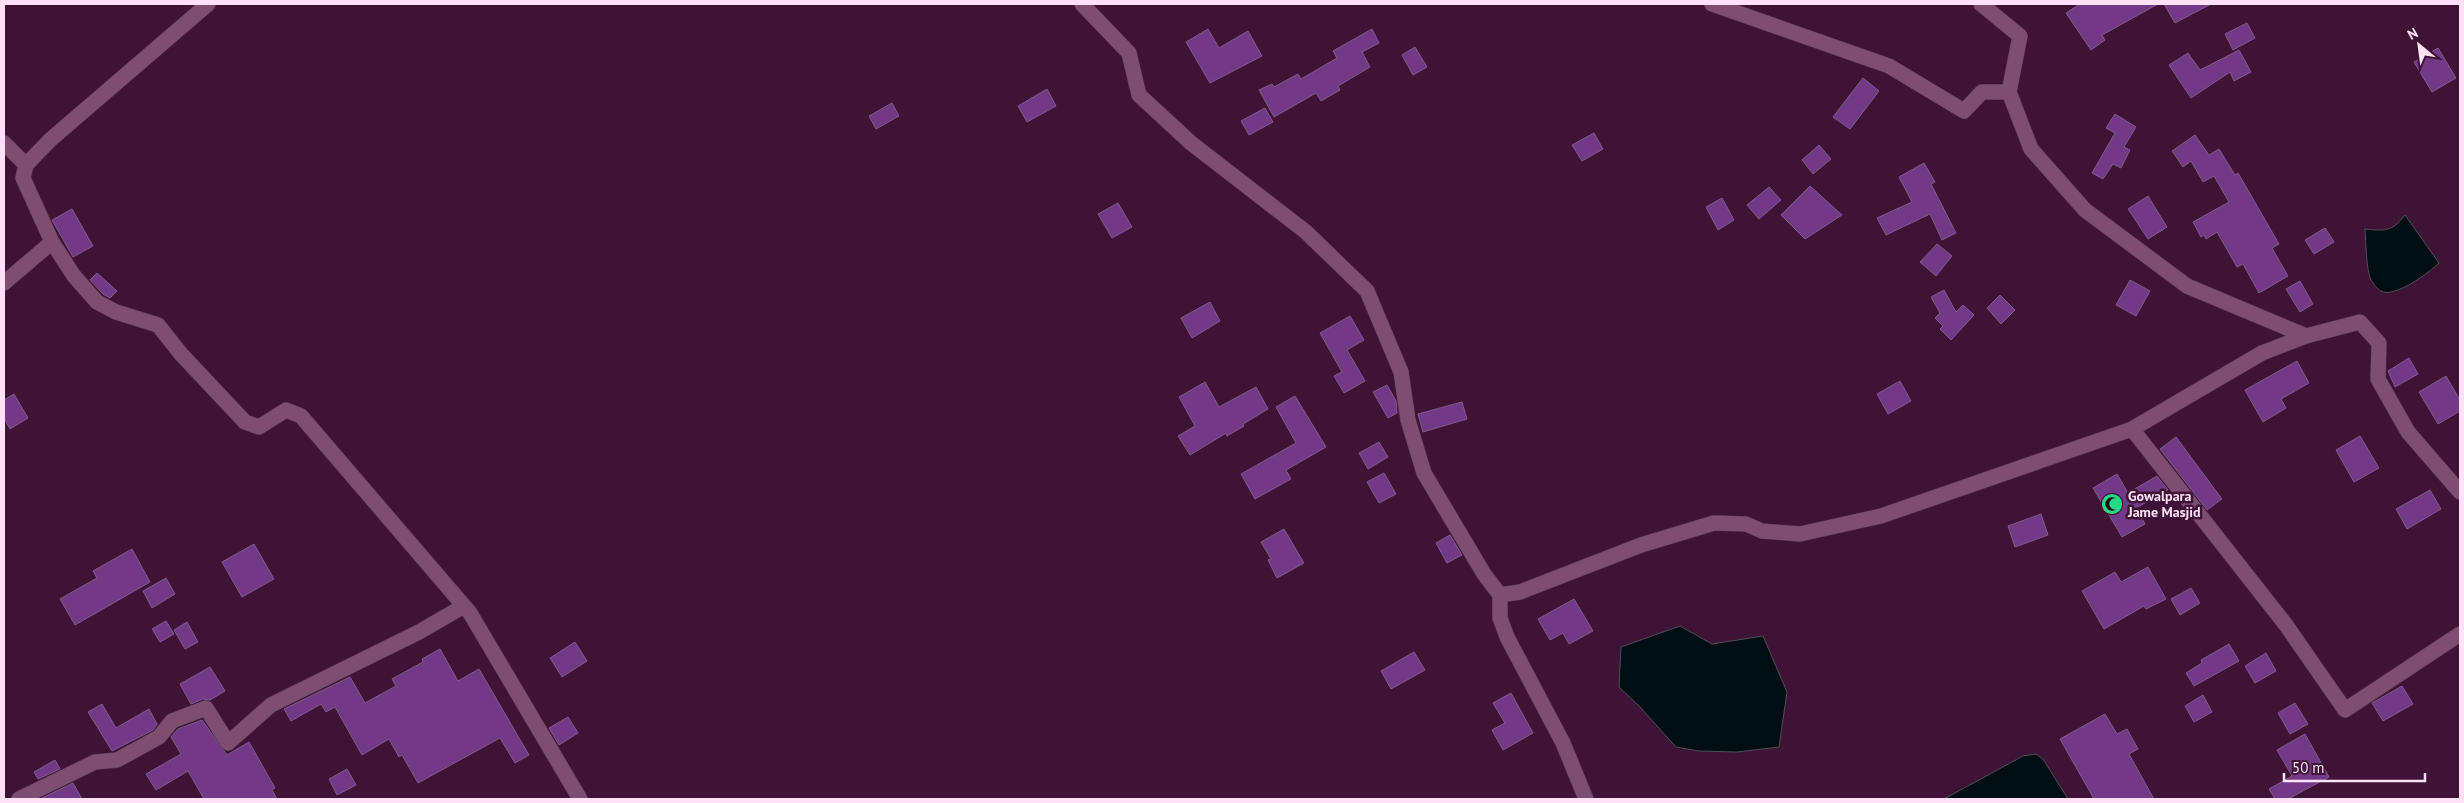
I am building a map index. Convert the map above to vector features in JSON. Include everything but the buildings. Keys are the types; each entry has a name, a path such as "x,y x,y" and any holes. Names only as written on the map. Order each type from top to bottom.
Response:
{"street":[{"path":"208,4 50,140 26,165 23,178 52,242 74,276 97,302 116,312 158,325 181,354 245,422 259,428 286,410 300,416 464,606 547,740 580,799"},
{"path":"1082,4 1129,52 1139,96 1190,143 1306,232 1367,291 1400,372 1408,420 1424,474 1480,567 1500,595 1500,618 1507,637 1563,743 1586,799"},
{"path":"1712,4 1889,66 1964,111 1982,92 2009,92"},
{"path":"1981,4 2020,36 2009,92 2030,149 2085,210 2187,286 2306,336"},
{"path":"4,143 26,165"},
{"path":"4,283 52,242"},
{"path":"1500,595 1520,592 1640,545 1714,523 1746,524 1762,531 1800,534 1881,516 2132,429 2262,353 2306,336 2360,322 2379,343 2378,379 2408,432 2460,492"},
{"path":"2132,429 2286,625 2344,710 2460,634"},
{"path":"19,799 95,762 117,760 159,737 172,720 206,708 228,743 271,706 428,627 464,606"}],"shaded area":[{"path":"2405,215 2439,263 2403,288 2387,292 2381,291 2373,283 2369,275 2365,229 2388,229 2396,225"},
{"path":"1680,626 1712,644 1763,636 1787,692 1779,747 1737,752 1699,751 1676,747 1619,687 1621,647"},
{"path":"2036,754 2043,759 2068,799 1944,799 2023,756"}],"place":[{"name":"Gowalpara Jame Masjid","path":"2112,504"}]}
